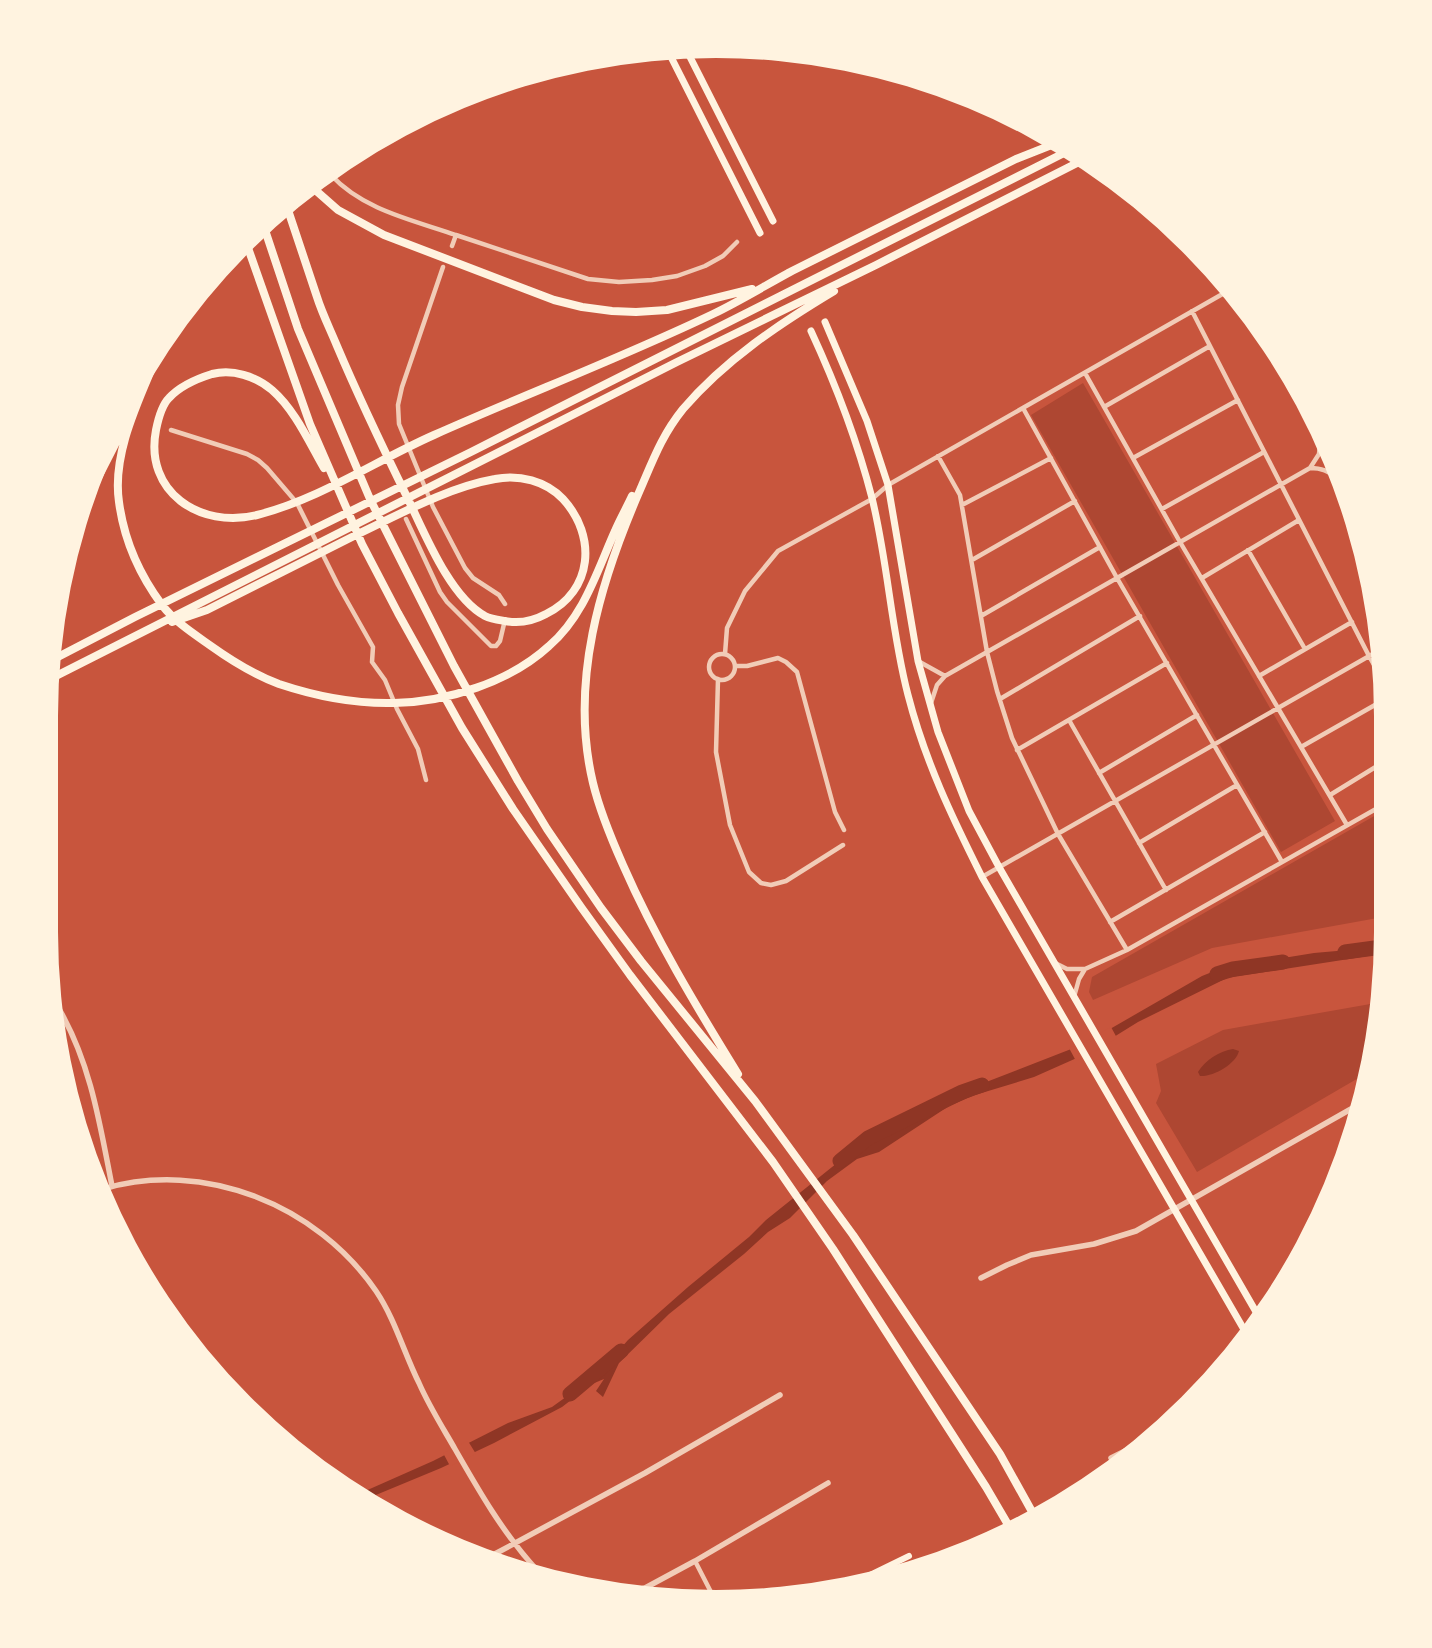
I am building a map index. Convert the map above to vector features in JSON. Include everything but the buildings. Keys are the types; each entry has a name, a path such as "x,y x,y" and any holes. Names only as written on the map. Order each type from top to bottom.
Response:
{"highway":[{"path":"318,192 338,210 384,235 554,300 582,307 620,312 667,310 748,291 1016,159 1047,147"},
{"path":"61,656 1060,155"},
{"path":"59,674 146,630 191,612 280,563 1075,164"},
{"path":"191,612 207,610 412,508 413,508 456,490 496,479 516,478 535,481 548,488 565,502 574,513 584,537 586,555 580,581 572,594 555,610 535,620 515,623 487,618 468,604 448,579 413,508 360,400 317,297 290,215"},
{"path":"267,235 298,328 370,500 484,722 547,829 601,908 641,961 755,1101"},
{"path":"249,251 310,424 362,544 462,728 542,853 630,975 773,1162 833,1249 986,1487 1007,1523"},
{"path":"139,400 128,426 118,481 119,502 133,556 142,576 163,606 190,632 235,662 278,684 320,695 355,701 394,703 435,698 479,687 498,679 549,647 563,633 577,614 599,570 615,530 664,436 704,386 740,354 812,304 876,265"},
{"path":"343,501 306,436 286,405 273,391 258,380 240,374 221,372 202,377 184,385 167,399 158,420 154,440 155,457 168,487 180,502 191,510 202,514 239,518 271,511 307,499 421,440 716,313 792,271"},
{"path":"664,436 626,522 591,634 584,691 584,718 587,752 599,806 637,897 695,1004 755,1101 853,1235 1000,1454 1031,1510"}],"main road":[{"path":"673,59 760,233"},
{"path":"691,59 773,221"},
{"path":"825,322 867,421 888,485 918,661 930,707 957,785 999,867 1255,1311"},
{"path":"811,331 843,403 872,499 900,660 918,732 944,800 982,878 1242,1327"},
{"path":"883,1569 909,1556"}],"street":[{"path":"335,179 370,205 588,279 619,282 678,276 706,266 723,256 737,242"},
{"path":"452,246 456,235"},
{"path":"442,266 402,387 398,405 399,424 433,507 465,568 473,578 499,595 505,604"},
{"path":"725,654 727,628 745,591 778,551 872,499 888,485 938,456 1221,295"},
{"path":"1192,312 1372,661"},
{"path":"1104,407 1210,346"},
{"path":"1084,373 1180,542 1347,825"},
{"path":"1133,458 1238,400"},
{"path":"1023,408 1117,578 1282,862"},
{"path":"171,430 247,454 258,460 297,503 338,585 373,647 372,662 385,680 397,710 418,749 426,780"},
{"path":"1162,509 1264,452"},
{"path":"930,707 932,695 937,685 945,676 1310,468 1319,453"},
{"path":"938,456 960,495 987,652 1017,750 1058,834 1127,950"},
{"path":"962,505 1050,458"},
{"path":"1310,468 1321,468 1327,471"},
{"path":"972,560 1075,502"},
{"path":"406,519 440,592 447,602 491,646 496,646 500,641 504,624"},
{"path":"1202,578 1299,520"},
{"path":"981,616 1100,547"},
{"path":"1248,550 1305,649"},
{"path":"1000,699 1140,616"},
{"path":"1260,676 1352,622"},
{"path":"725,654 732,658 735,666 730,677 718,680 711,675 709,666 716,655 725,654"},
{"path":"982,878 1369,656"},
{"path":"735,666 747,666 778,658 786,662 797,672 835,812 844,830"},
{"path":"918,661 945,676"},
{"path":"1017,750 1167,663"},
{"path":"718,680 716,752 730,825 749,872 761,883 771,885 786,881 843,845"},
{"path":"1302,747 1374,706"},
{"path":"1099,772 1198,716"},
{"path":"1069,720 1166,890"},
{"path":"1330,796 1374,768"},
{"path":"1139,843 1238,785"},
{"path":"1053,962 1067,969 1085,969 1127,950 1374,810"},
{"path":"1110,922 1265,832"},
{"path":"1074,999 1076,986 1085,969"},
{"path":"63,1017 76,1043 90,1079 112,1186 167,1180 186,1180 240,1190 266,1200 310,1224 352,1261 376,1291 394,1325 419,1384 482,1496 515,1544 533,1564"},
{"path":"981,1278 1032,1255 1094,1244 1123,1236 1174,1210 1350,1110"},
{"path":"497,1553 644,1473 780,1395"},
{"path":"648,1587 828,1483"},
{"path":"695,1561 710,1590"}],"shaded area":[{"path":"1083,383 1335,821 1281,852 1031,415"},
{"path":"1374,816 1374,919 1212,948 1093,1000 1089,992 1092,977"},
{"path":"1374,948 1373,955 1227,978 1138,1022 1088,1053 1034,1077 975,1095 949,1106 879,1152 857,1159 827,1181 790,1218 768,1232 744,1254 669,1314 619,1363 603,1397 596,1391 604,1379 592,1384 562,1407 494,1443 441,1468 375,1495 367,1490 433,1461 508,1423 552,1407 606,1365 628,1340 749,1237 766,1220 857,1147 880,1132 963,1091 1084,1044 1202,976 1227,966 1236,969 1264,964 1271,960 1314,953"},
{"path":"1370,1004 1358,1078 1197,1172 1156,1103 1161,1091 1156,1064 1223,1030"},
{"path":"1233,1049 1239,1051 1229,1065 1217,1072 1200,1076 1198,1072 1209,1060 1218,1054"}],"pier":[{"path":"1111,1027 1117,1038 1076,1061 1069,1048 1085,1042"},
{"path":"468,1441 476,1454 450,1466 443,1453"}],"waterway":[{"path":"1345,952 1374,948"},
{"path":"1217,974 1233,969 1283,962"},
{"path":"840,1161 868,1138 962,1092 982,1085"},
{"path":"570,1394 621,1351"}]}
